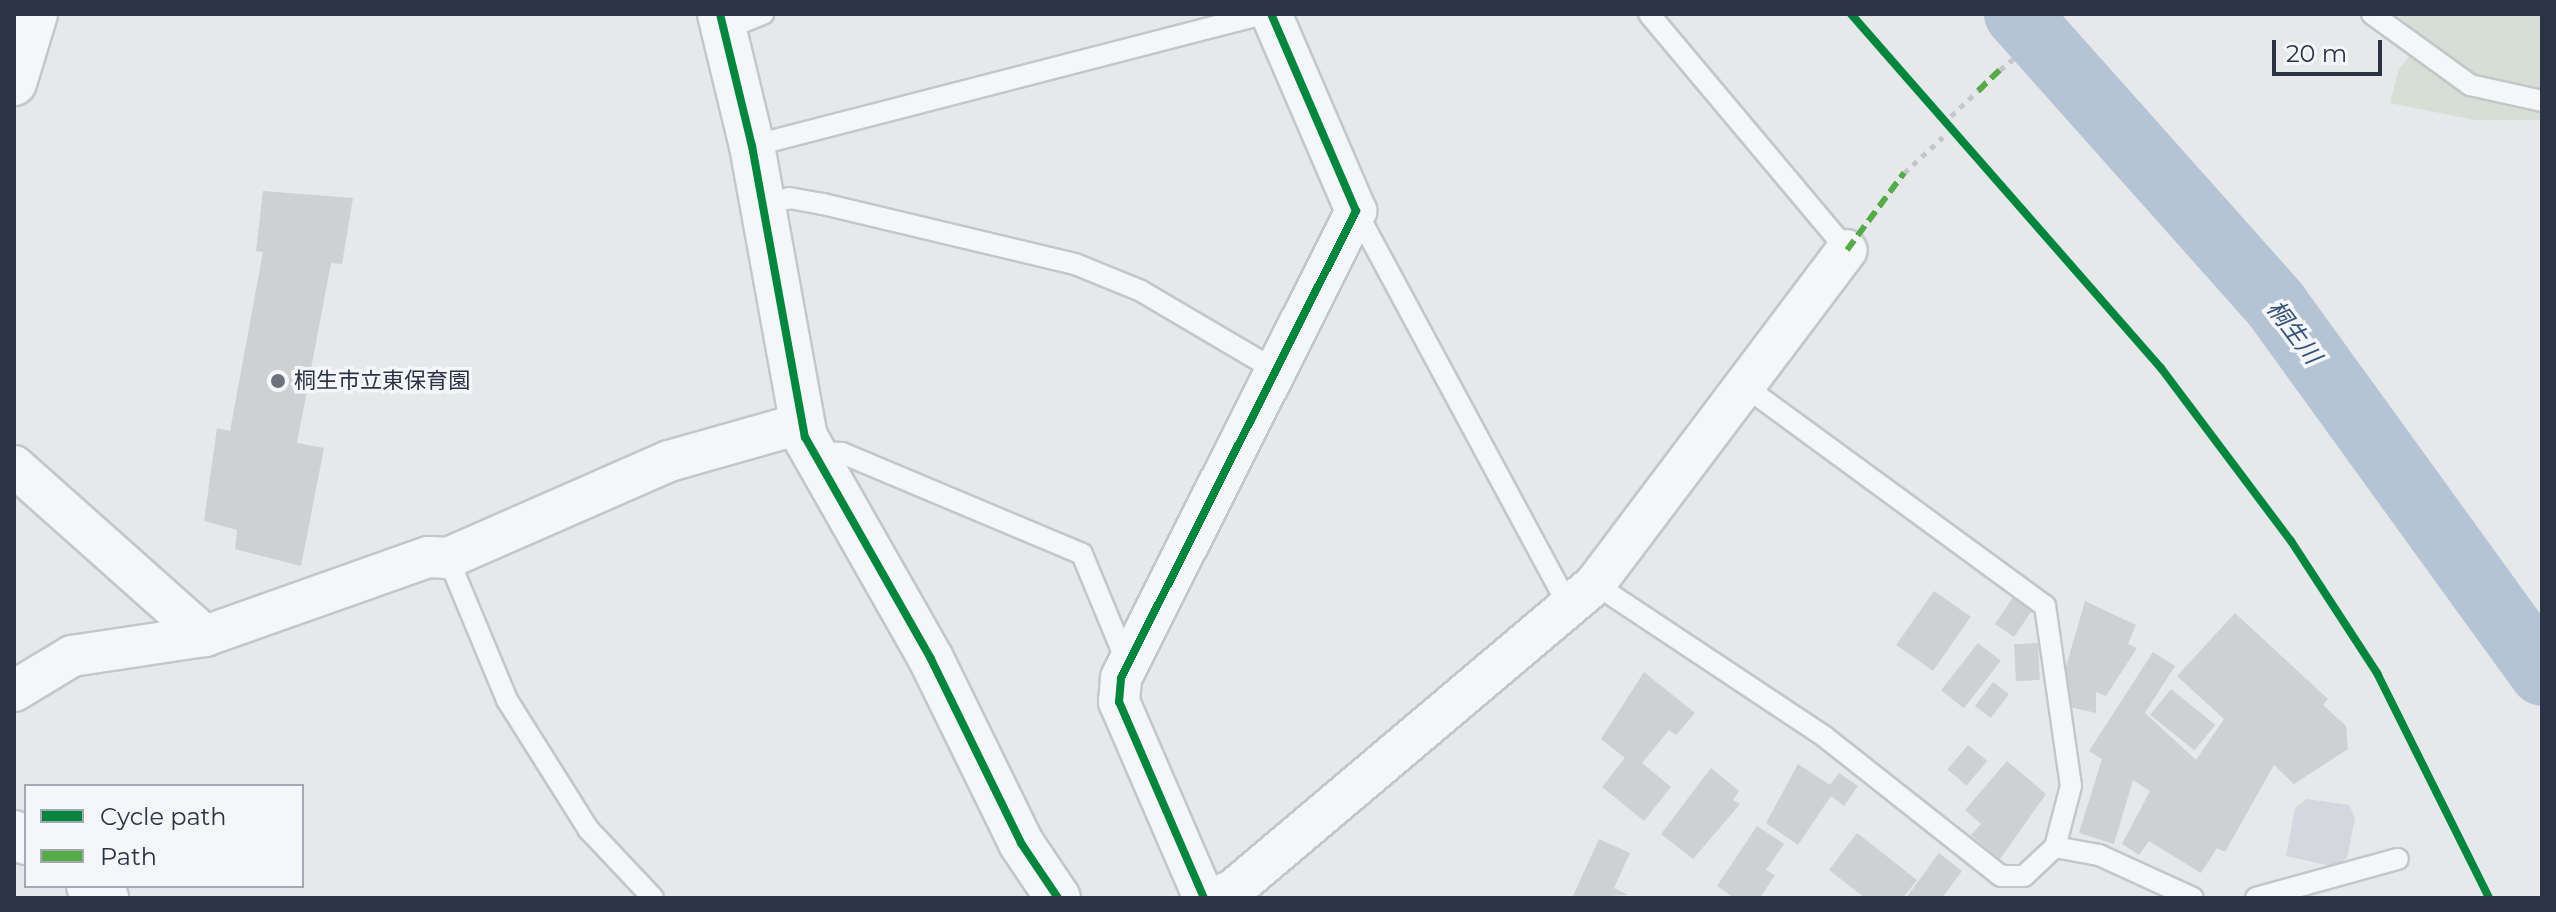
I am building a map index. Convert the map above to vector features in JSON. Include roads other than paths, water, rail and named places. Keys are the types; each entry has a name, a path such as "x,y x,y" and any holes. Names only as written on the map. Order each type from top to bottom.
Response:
{"street":[{"path":"14,83 35,14"},
{"path":"1204,898 1119,702 1128,665 1281,373 1356,211 1271,14"},
{"path":"737,19 752,146 805,438 931,659 1021,843 1058,898"},
{"path":"1215,898 1583,597 1847,250"},
{"path":"14,691 72,656 205,636 428,557 448,558 669,461 805,438"},
{"path":"14,466 205,636"}],"lane":[{"path":"752,146 1263,14"},
{"path":"1649,14 1847,250"},
{"path":"2372,14 2470,85 2542,101"},
{"path":"764,204 789,198 823,204 1075,264 1141,291 1281,373"},
{"path":"1356,211 1583,597 1825,737 2001,876 2024,876 2055,847 2071,786 2045,606 1744,386"},
{"path":"805,438 1082,554 1128,665"},
{"path":"448,558 507,700 589,830 653,898"},
{"path":"2055,847 2099,855 2193,898"},
{"path":"2256,898 2398,859"}],"waterway":[{"name":"桐生川","path":"2017,14 2276,305 2542,673"}],"place":[{"name":"桐生市立東保育園","path":"278,381"}]}
